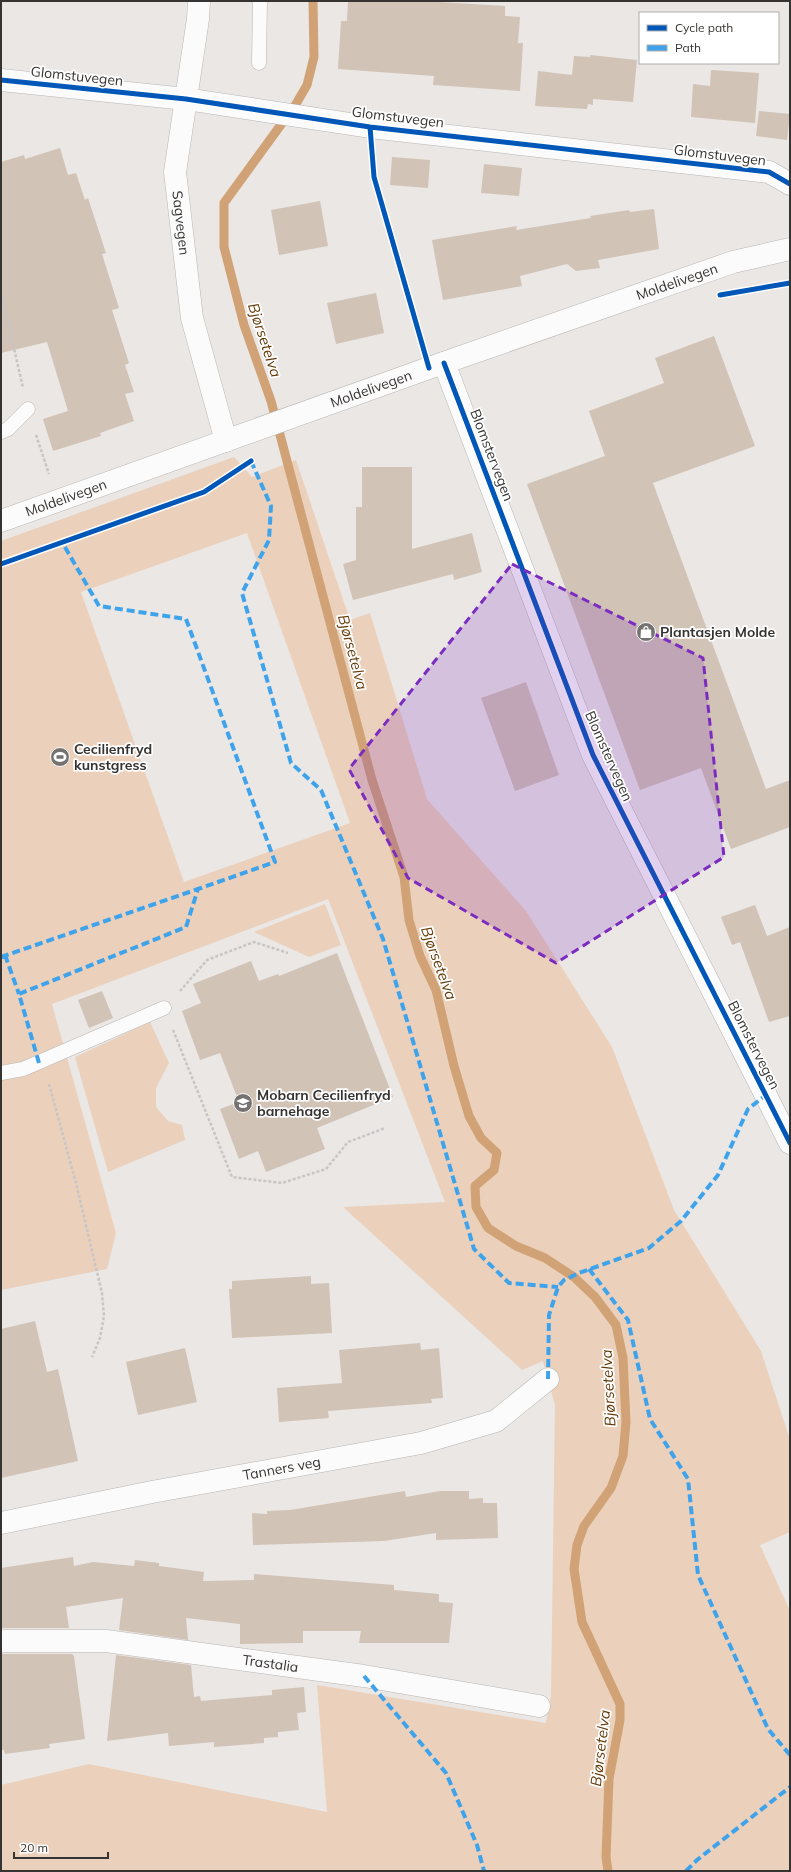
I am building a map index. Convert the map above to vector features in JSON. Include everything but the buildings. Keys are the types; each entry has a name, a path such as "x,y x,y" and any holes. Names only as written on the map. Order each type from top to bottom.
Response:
{"street":[{"name":"Sagvegen","path":"199,1 175,172 192,318 226,442"},
{"name":"Glomstuvegen","path":"1,80 186,99 370,126 769,172 790,184"},
{"name":"Moldelivegen","path":"1,521 733,262 790,249"},
{"name":"Blomstervegen","path":"444,363 593,755 790,1142"},
{"name":"Tanners veg","path":"1,1522 152,1492 421,1444 496,1421 548,1379"},
{"name":"Trastalia","path":"1,1641 106,1641 364,1676 539,1706"}],"lane":[{"path":"259,63 260,1"},
{"path":"1,432 8,429 28,410"},
{"path":"1,1073 23,1069 39,1063 164,1008"}],"path":[{"path":"288,953 254,942 207,960 164,1008 232,1176 282,1183 326,1169 348,1142 385,1128"},
{"path":"39,1063 44,1070 61,1127 102,1293 103,1323 100,1338 92,1357"}],"highlighted area":[{"path":"512,564 703,658 724,857 556,963 408,878 349,769"}],"shaded area":[{"path":"234,457 252,477 296,460 350,620 370,613 427,799 526,911 612,1047 674,1210 761,1351 790,1440 790,1532 760,1545 790,1611 790,1871 1,1871 1,1785 89,1764 327,1812 317,1685 546,1723 551,1696 555,1405 543,1361 522,1370 343,1207 445,1202 328,899 52,1004 116,1233 107,1269 1,1290 1,541","holes":["247,533 350,823 184,882 81,592"]},
{"path":"325,904 341,945 309,957 254,932"},
{"path":"150,1022 169,1063 156,1088 156,1107 168,1121 182,1125 185,1140 108,1172 75,1057"}],"waterway":[{"name":"Bjørsetelva","path":"313,1 314,57 307,85 296,104 224,203 224,247 244,325 271,401 372,780 404,877 409,920 420,956 436,990 454,1066 469,1116 481,1138 497,1153 494,1170 475,1186 476,1207 488,1228 516,1246 545,1258 574,1277 595,1297 616,1325 623,1358 626,1422 623,1456 611,1488 584,1526 577,1545 574,1569 582,1622 620,1704 620,1720 609,1779 606,1857 608,1871"}],"marked path":[{"path":"251,461 271,506 269,540 242,593 291,763 321,790 383,939 474,1249 509,1283 558,1287"},
{"path":"39,1063 19,994 186,927 198,889 275,862 186,619 99,606 62,542"},
{"path":"1,957 198,889"},
{"path":"5,955 19,994"},
{"path":"548,1379 549,1315 558,1287 564,1280 579,1273 649,1248 681,1221 718,1175 748,1109 766,1095"},
{"path":"589,1269 628,1320 650,1419 688,1479 698,1575 768,1729 790,1755"},
{"path":"364,1676 446,1773 477,1845 484,1871"},
{"path":"686,1871 697,1860 790,1787"}],"cycle path":[{"path":"1,80 186,99 370,127 769,172 790,184"},
{"path":"370,127 374,177 429,368"},
{"path":"720,295 790,283"},
{"path":"444,363 593,755 790,1143"},
{"path":"1,564 204,492 251,461"}],"place":[{"name":"Plantasjen Molde","path":"646,632"},
{"name":"Cecilienfryd kunstgress","path":"60,757"},
{"name":"Mobarn Cecilienfryd barnehage","path":"243,1103"}]}
